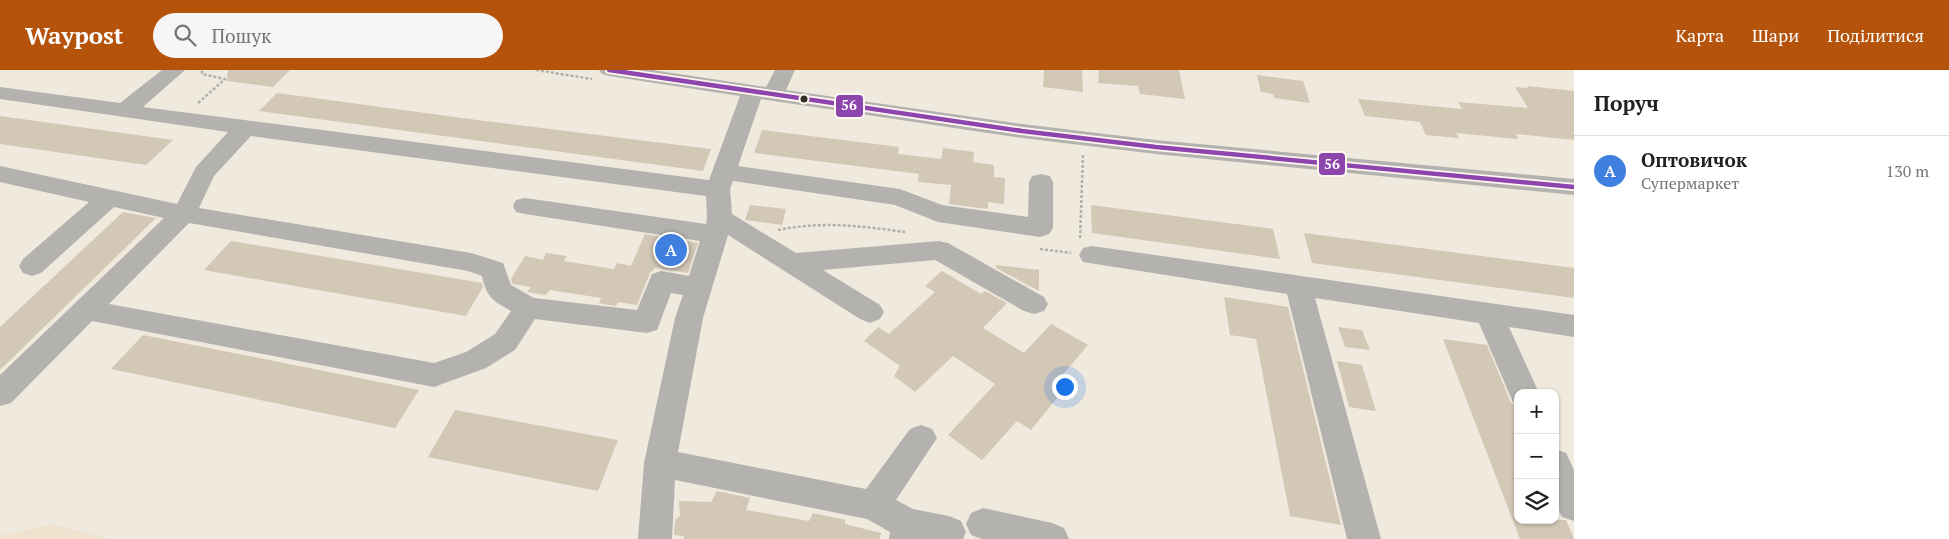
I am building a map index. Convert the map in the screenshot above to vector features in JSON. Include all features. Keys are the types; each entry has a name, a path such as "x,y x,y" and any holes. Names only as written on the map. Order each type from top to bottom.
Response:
{"street":[{"path":"124,111 175,70"},
{"path":"609,70 1022,130 1156,147 1574,187"},
{"path":"656,539 660,463 689,318 697,287 718,226 721,181 763,93 785,70"},
{"path":"0,93 245,128 721,181 900,197 938,213 1040,228 1042,182"},
{"path":"0,394 184,214 204,173 245,128"},
{"path":"0,174 184,214 471,262 494,270 499,290 528,308 647,322 661,281 697,287"},
{"path":"32,266 110,197"},
{"path":"525,206 718,226 793,263 870,312"},
{"path":"793,263 939,250 1034,304"},
{"path":"1086,250 1298,286 1574,326"},
{"path":"1298,286 1364,539"},
{"path":"87,310 434,375 476,360 505,342 528,308"},
{"path":"1489,314 1522,389"},
{"path":"873,505 921,438"},
{"path":"660,463 873,505 907,531 949,532"},
{"path":"1559,472 1574,506"},
{"path":"983,524 1052,539"}],"path":[{"path":"180,119 225,79 202,74 202,70"},
{"path":"1083,156 1086,250"}],"shaded area":[{"path":"52,524 108,539 0,539 0,536"}],"building":[{"path":"228,70 290,70 273,87 227,81"},
{"path":"1044,70 1082,70 1083,92 1043,87"},
{"path":"1099,70 1179,70 1185,99 1140,94 1138,86 1098,83"},
{"path":"1257,75 1303,81 1310,103 1274,98 1273,94 1261,92"},
{"path":"1527,86 1574,91 1574,140 1516,134 1518,139 1456,133 1459,138 1426,135 1420,122 1365,116 1358,99 1462,109 1458,102 1528,108 1515,87 1528,88"},
{"path":"277,93 711,149 703,171 259,111"},
{"path":"0,116 173,140 146,165 0,144"},
{"path":"762,130 899,147 898,154 941,159 943,148 974,152 973,162 994,165 994,177 1005,178 1004,204 988,202 988,209 949,204 951,185 918,182 919,174 754,153"},
{"path":"750,205 786,209 782,225 745,220"},
{"path":"1091,205 1273,229 1280,259 1092,233"},
{"path":"123,212 156,218 0,370 0,327"},
{"path":"1304,233 1574,268 1574,298 1312,263"},
{"path":"645,234 698,243 688,273 655,268 650,273 637,305 618,302 616,306 603,304 599,303 601,298 550,290 546,295 527,292 531,287 513,284 511,279 525,256 543,260 546,253 567,256 564,261 614,269 617,263 631,266"},
{"path":"231,241 482,283 483,287 466,316 204,270"},
{"path":"996,265 1039,270 1039,291 996,268"},
{"path":"942,271 981,294 985,291 1007,303 983,328 1024,353 1051,324 1088,345 1060,378 1069,383 1031,430 1017,421 982,460 948,435 995,384 953,356 915,392 894,376 900,366 864,341 878,327 889,334 935,292 925,286"},
{"path":"1224,297 1288,307 1341,525 1290,516 1256,339 1230,335"},
{"path":"1338,327 1362,330 1370,350 1345,347"},
{"path":"143,335 419,390 395,428 111,369"},
{"path":"1443,339 1487,345 1511,403 1514,404 1514,523"},
{"path":"1337,361 1362,365 1376,411 1349,407"},
{"path":"455,410 618,440 598,491 428,457"},
{"path":"717,491 750,498 746,510 809,521 813,513 845,520 845,524 881,533 880,539 684,539 684,536 674,535 675,520 680,516 679,501 711,502"},
{"path":"1559,520 1566,520 1574,539 1520,539 1514,524 1559,524"}],"transit line":[{"name":"56","path":"609,70 1022,131 1156,147 1574,187"}],"place":[{"name":"Оптовичок","path":"671,250"}]}
